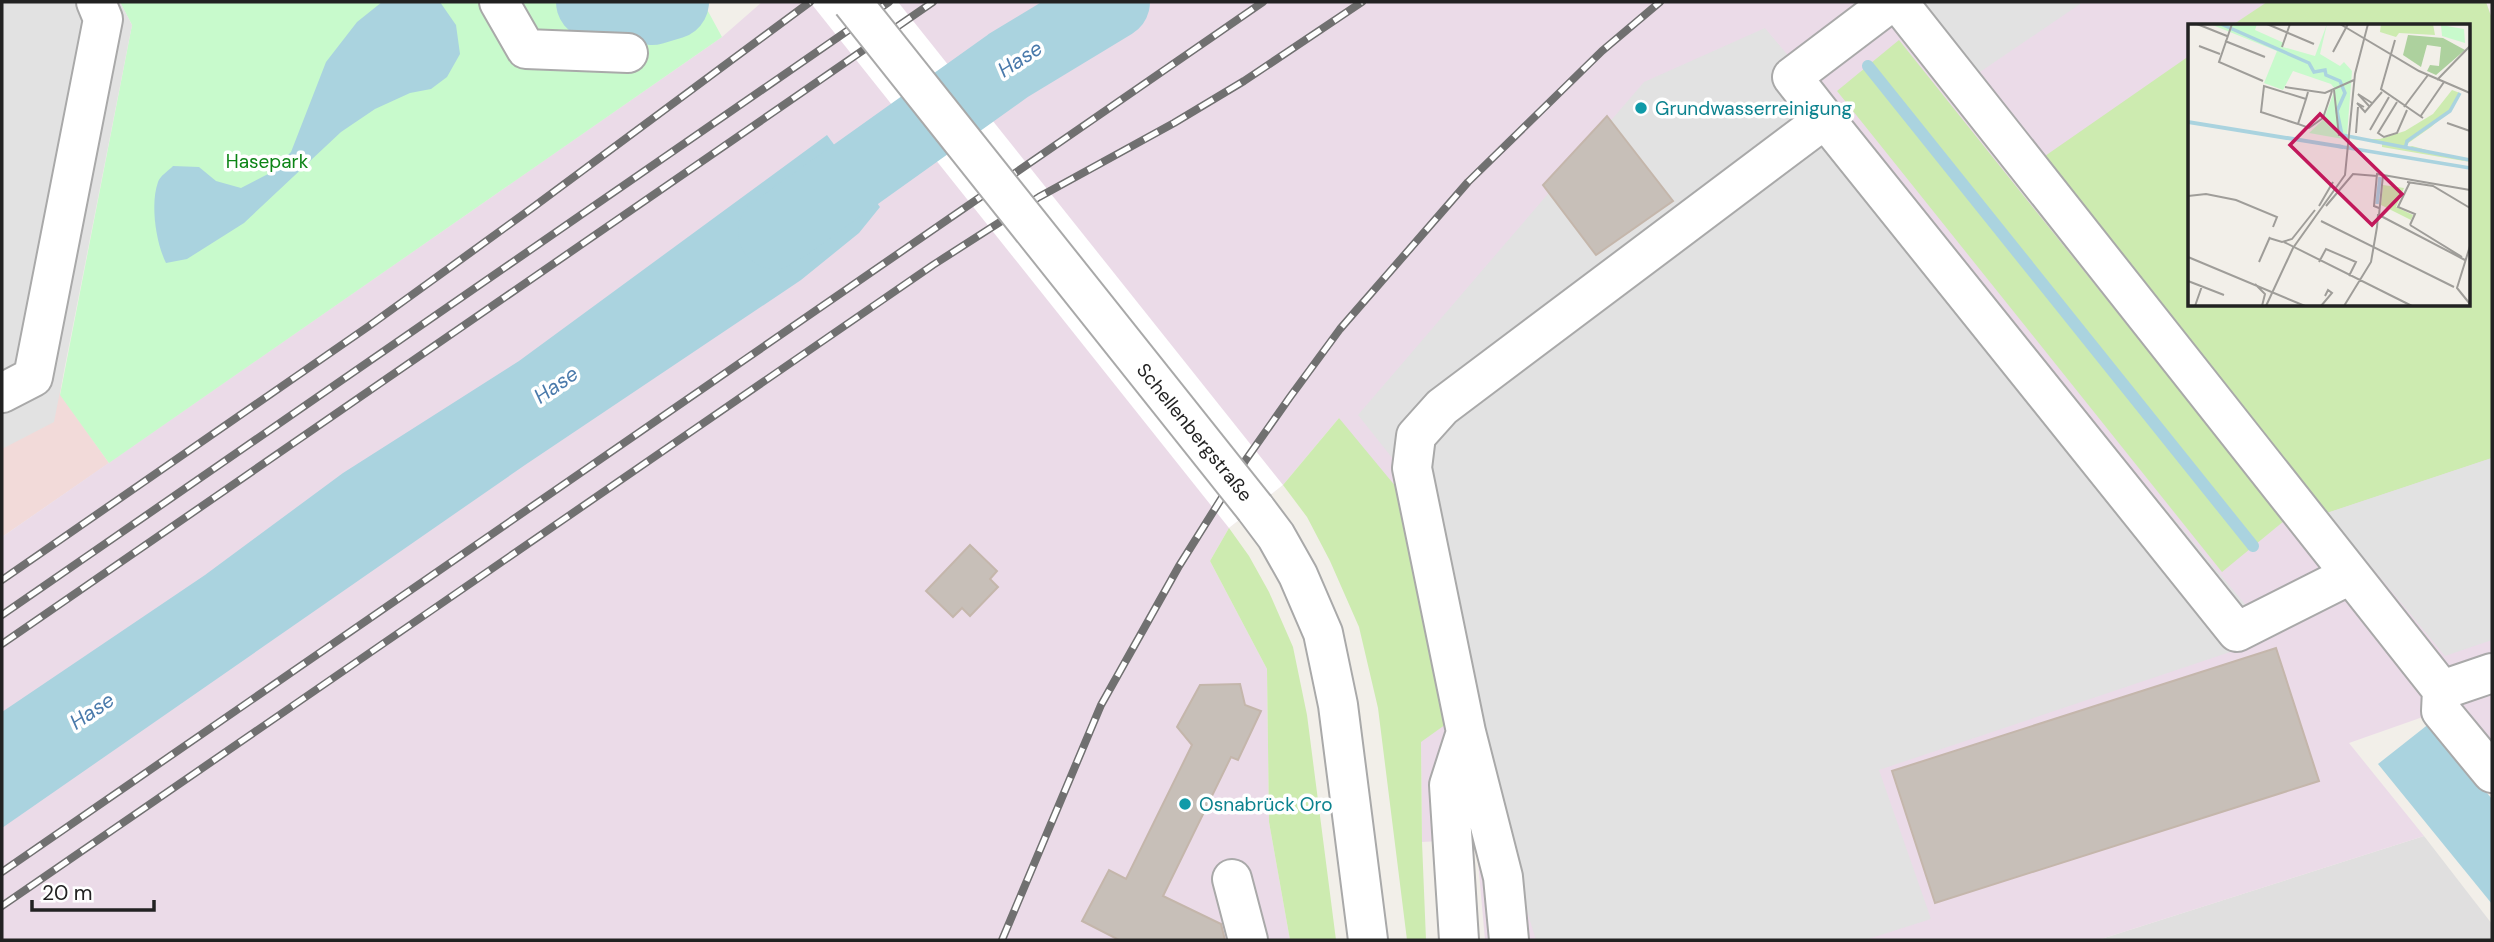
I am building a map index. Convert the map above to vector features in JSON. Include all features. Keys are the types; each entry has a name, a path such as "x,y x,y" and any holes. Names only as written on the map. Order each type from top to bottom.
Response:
{"street":[{"path":"2,393 33,377 103,19 96,2"},
{"path":"499,2 526,49 628,52"},
{"name":"Schellenbergstraße","path":"852,2 1255,508 1276,536 1298,575 1323,633 1338,705 1368,940"},
{"path":"1891,2 1792,77 1825,119 2237,632 2350,575"},
{"path":"1898,2 2442,690 2441,711 2492,773"},
{"path":"1509,940 1503,877 1466,732 1412,468 1416,436 1442,407 1825,119"},
{"path":"2442,690 2492,673"},
{"path":"1459,940 1449,785 1466,732"},
{"path":"1232,879 1248,940"}],"shaded area":[{"path":"2,2 120,2 60,394 109,463 2,537"},
{"path":"2,2 120,2 132,25 54,422 2,449"},
{"path":"762,2 2486,2 2492,19 2492,752 2454,706 2349,743 2424,836 2098,940 1485,940 1476,839 1422,842 1421,742 1339,418 1283,485 1229,528 1210,561 1267,669 1269,822 1290,940 2,940 2,537 722,37"},
{"path":"1922,2 2083,2 1977,74"},
{"path":"1765,28 2254,615 2266,640 1879,770 1931,919 1865,940 1536,940 1466,716 1421,494 1358,415 1644,82"},
{"path":"2492,458 2492,640 2445,656 2327,513"},
{"path":"2424,836 2492,924 2492,940 2098,940"}],"green space":[{"name":"Hasepark","path":"120,2 703,2 722,37 109,463 60,395 132,25"},
{"path":"2267,2 2486,2 2492,19 2492,458 2327,513 2045,156 2188,57 2188,306 2470,306 2470,24 2234,24"},
{"path":"1899,40 2284,521 2222,572 1837,91"},
{"path":"1339,418 1406,499 1449,722 1421,742 1426,940 1407,940 1378,708 1359,627 1307,517 1283,485"},
{"path":"1229,528 1249,556 1269,592 1293,647 1307,715 1336,940 1290,940 1269,822 1267,669 1210,561"}],"water":[{"path":"382,2 440,2 456,25 460,54 447,77 431,89 410,93 375,109 341,132 244,223 187,259 166,263 157,234 154,212 160,178 173,166 199,167 216,181 241,188 268,174 291,152 326,62 357,22"},
{"path":"827,135 880,207 859,233 801,280 525,465 2,828 2,712 205,575 343,473 519,361"},
{"path":"2430,723 2492,799 2492,904 2378,764"}],"pier":[{"path":"810,2 898,2 1283,485 1229,528"}],"building":[{"path":"1607,116 1673,201 1596,255 1543,185"},
{"path":"970,545 997,571 990,579 998,587 970,616 962,608 953,617 926,591"},
{"path":"2276,648 2319,781 1935,903 1892,771"},
{"path":"1240,684 1245,705 1261,711 1238,760 1231,757 1163,896 1221,924 1225,940 1119,940 1082,921 1109,870 1126,879 1192,745 1177,727 1200,685"}],"waterway":[{"name":"Hase","path":"593,2 652,8 672,2"},
{"name":"Hase","path":"775,232 1009,65 1113,2"},
{"path":"1868,66 2253,546"}],"railway":[{"path":"2,580 369,326 810,2"},
{"path":"2,615 889,2"},
{"path":"2,644 933,2"},
{"path":"2,872 1263,2"},
{"path":"2,906 933,265 1039,197 1244,81 1362,2"},
{"path":"1002,940 1101,705 1179,566 1245,461 1340,329 1468,182 1602,51 1660,2"}],"place":[{"name":"Grundwasserreinigung","path":"1641,108"},
{"name":"Osnabrück Oro","path":"1185,804"}]}
